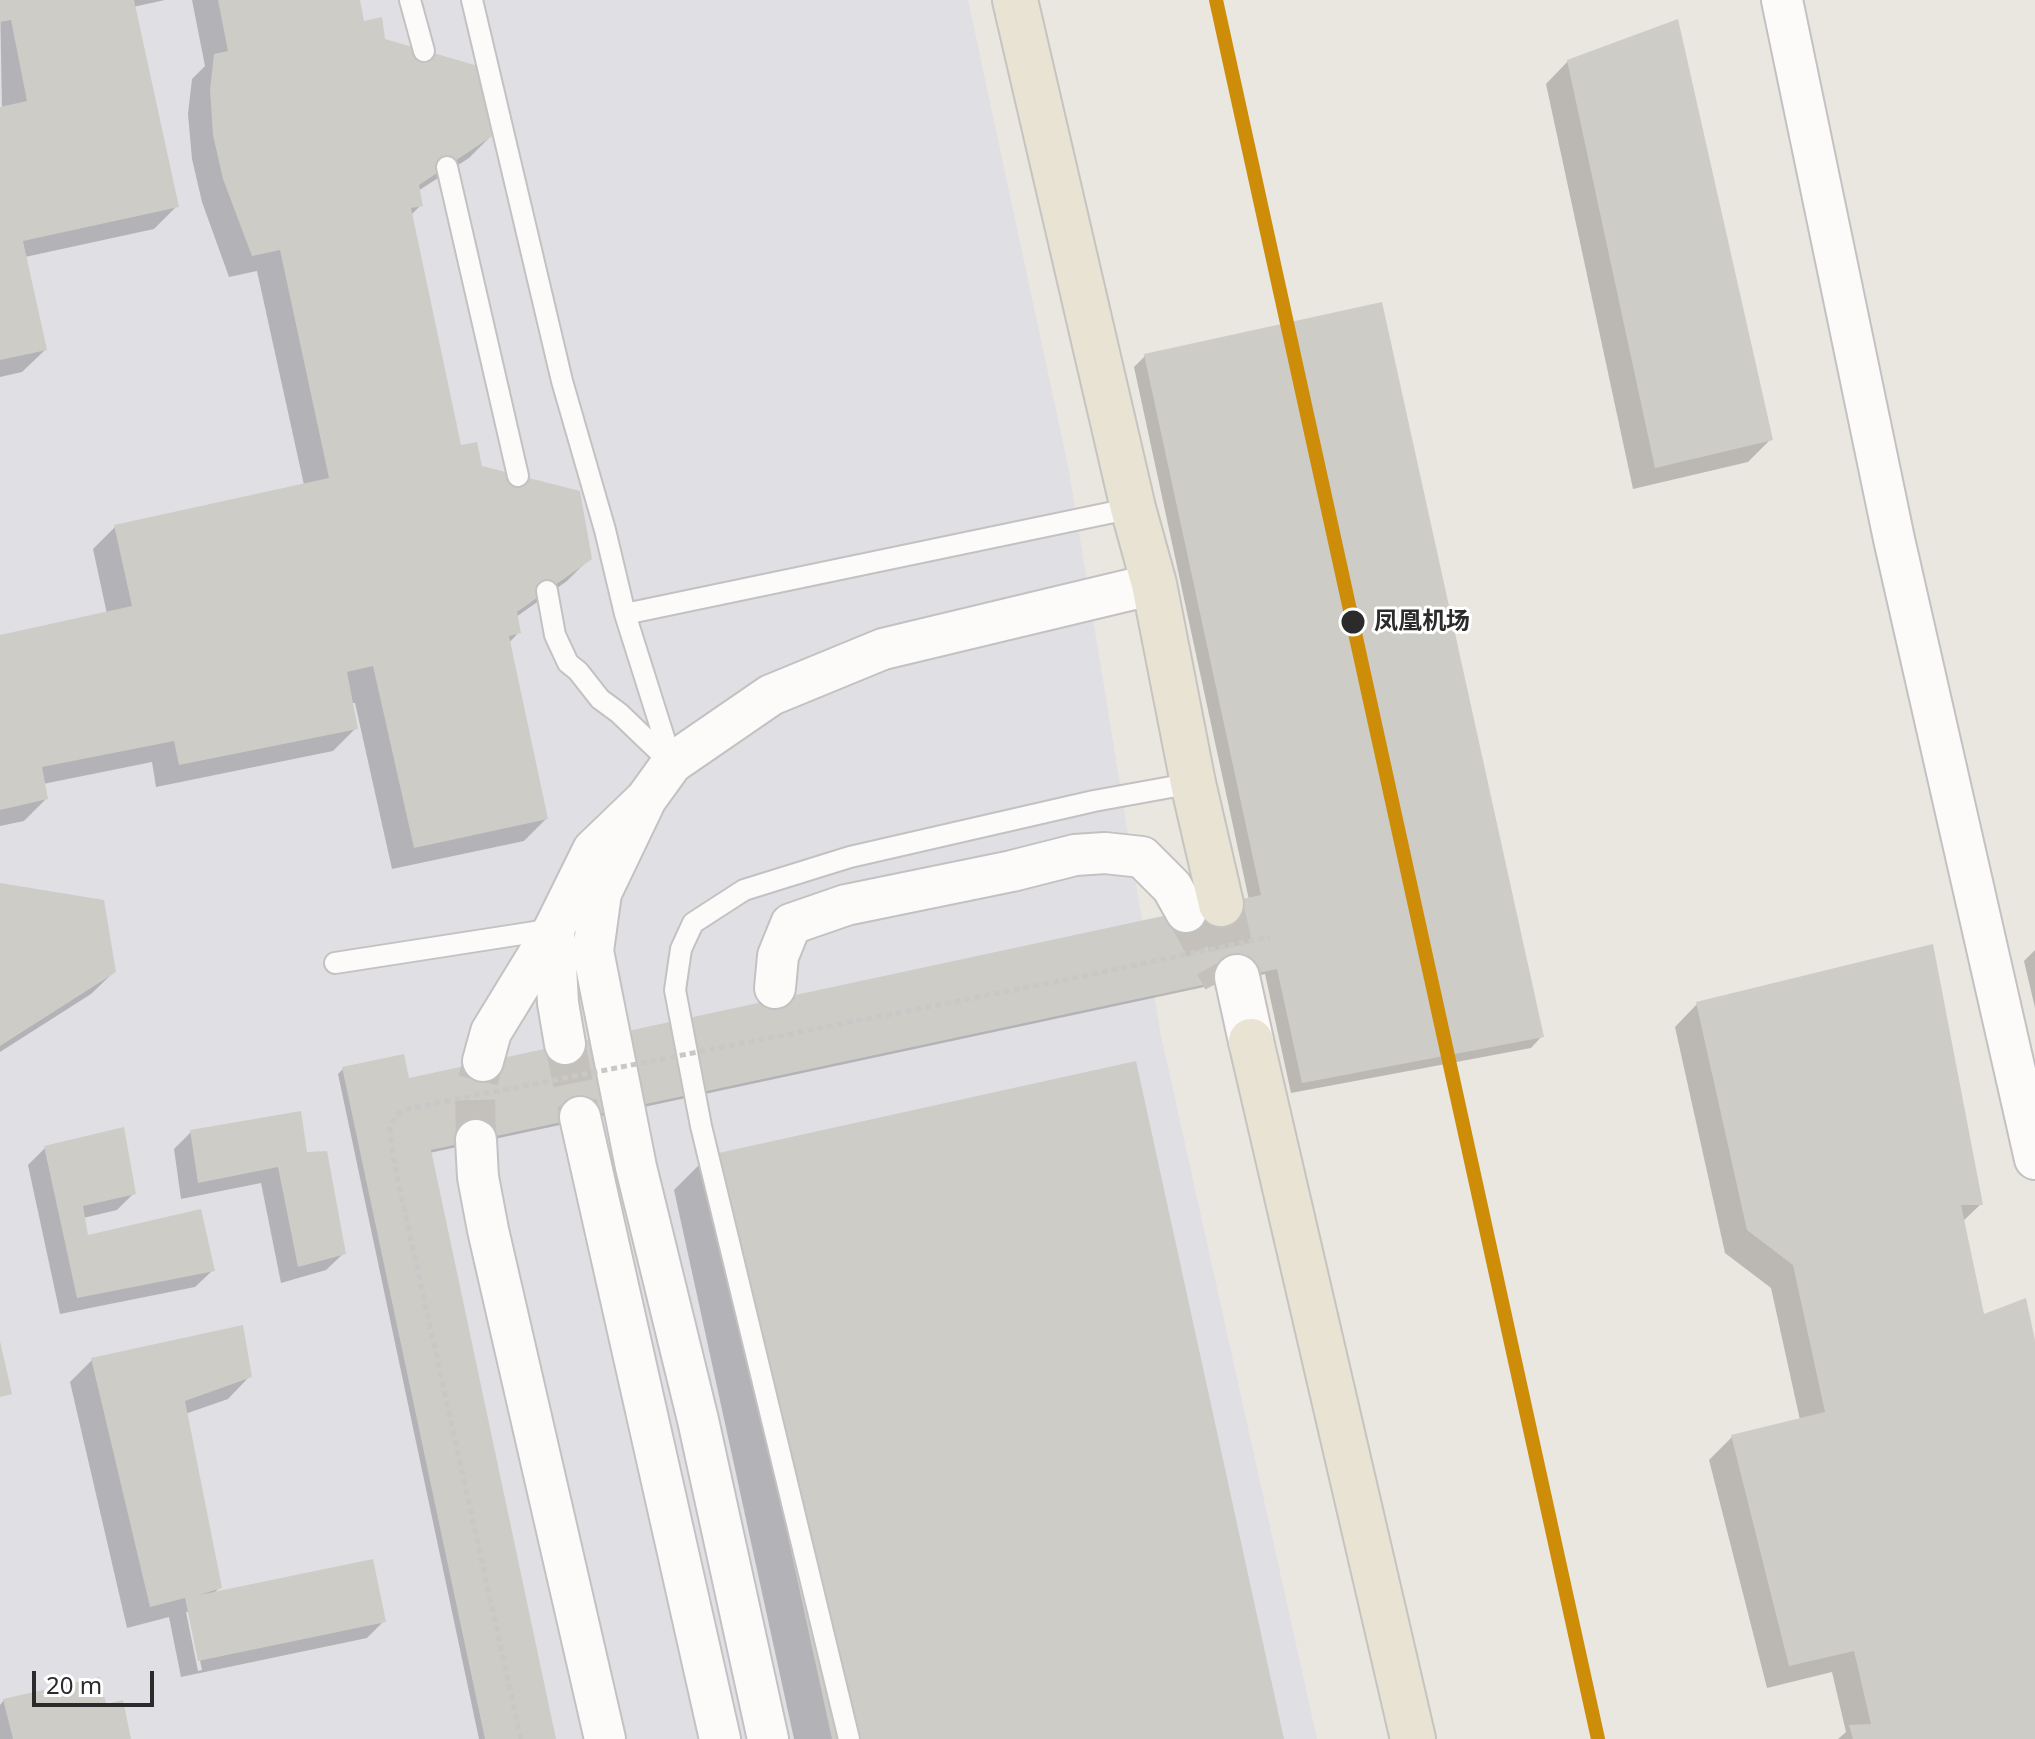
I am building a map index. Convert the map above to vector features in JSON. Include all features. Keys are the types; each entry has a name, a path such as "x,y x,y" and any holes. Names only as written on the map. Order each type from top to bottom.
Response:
{"main road":[{"path":"1015,0 1133,508 1154,584 1193,783 1204,908"},
{"path":"1230,979 1251,1041 1413,1739"}],"street":[{"path":"1782,0 1894,539 2035,1159"},
{"path":"768,1739 698,1420 636,1167 593,951 601,893 646,799 672,763 771,695 883,649 1154,584"},
{"path":"483,1061 491,1032 554,929 593,850 646,799"},
{"path":"775,988 778,956 791,924 846,905 1075,855 1105,853 1142,857 1172,887 1204,908"},
{"path":"554,929 558,1003 565,1044"},
{"path":"580,1117 720,1739"},
{"path":"477,1159 605,1739"}],"lane":[{"path":"410,0 424,51"},
{"path":"472,0 562,381 605,530 625,614 672,763"},
{"path":"447,167 518,476"},
{"path":"625,614 1133,508"},
{"path":"547,591 555,635 568,663 600,699 672,763"},
{"path":"849,1739 701,1126 675,990 681,949 693,923 744,890 850,857 1094,801 1193,783"},
{"path":"335,963 554,929"}],"path":[{"path":"521,1739 394,1163 390,1129 395,1116 417,1107 1270,937"}],"shaded area":[{"path":"0,0 968,0 1069,471 1160,1031 1317,1739 0,1739"}],"building":[{"path":"0,0 134,0 179,207 23,241 47,350 0,360 0,107 27,101 11,20 0,22"},
{"path":"218,0 360,0 364,21 382,17 385,39 485,68 494,135 419,185 423,206 411,208 461,445 477,442 482,466 580,491 592,559 517,612 521,633 509,636 548,819 414,848 373,666 347,672 358,729 179,765 174,741 42,767 48,799 0,810 0,635 132,606 114,525 329,478 280,250 252,256 223,179 213,135 210,90 214,54 228,51"},
{"path":"1678,19 1773,440 1655,468 1567,60"},
{"path":"1382,302 1544,1037 1302,1083 1277,969 431,1150 556,1739 485,1739 342,1067 404,1054 409,1078 1261,895 1144,354"},
{"path":"0,883 104,900 116,972 0,1046"},
{"path":"1933,944 1983,1205 1961,1205 1984,1314 2026,1298 2035,1340 2035,1739 1853,1739 1849,1725 1871,1724 1854,1651 1789,1666 1731,1435 1825,1412 1793,1265 1747,1230 1696,1002"},
{"path":"1136,1061 1284,1739 832,1739 705,1156"},
{"path":"301,1111 307,1152 327,1151 346,1254 298,1267 278,1167 198,1183 190,1130"},
{"path":"124,1127 136,1194 83,1206 88,1235 201,1209 215,1271 77,1298 44,1146"},
{"path":"243,1325 252,1377 185,1401 222,1588 199,1595 373,1559 386,1622 198,1661 185,1598 150,1607 91,1358"},
{"path":"0,1341 12,1394 0,1397"},
{"path":"100,1677 106,1704 123,1700 131,1739 13,1739 3,1699"}],"tunnel":[{"path":"1221,904 1237,977"},
{"path":"1186,912 1223,980"},
{"path":"565,1044 580,1117"},
{"path":"476,1140 475,1093 483,1061"}],"transit line":[{"path":"1216,0 1598,1739"}],"place":[{"name":"凤凰机场","path":"1353,622"}]}
